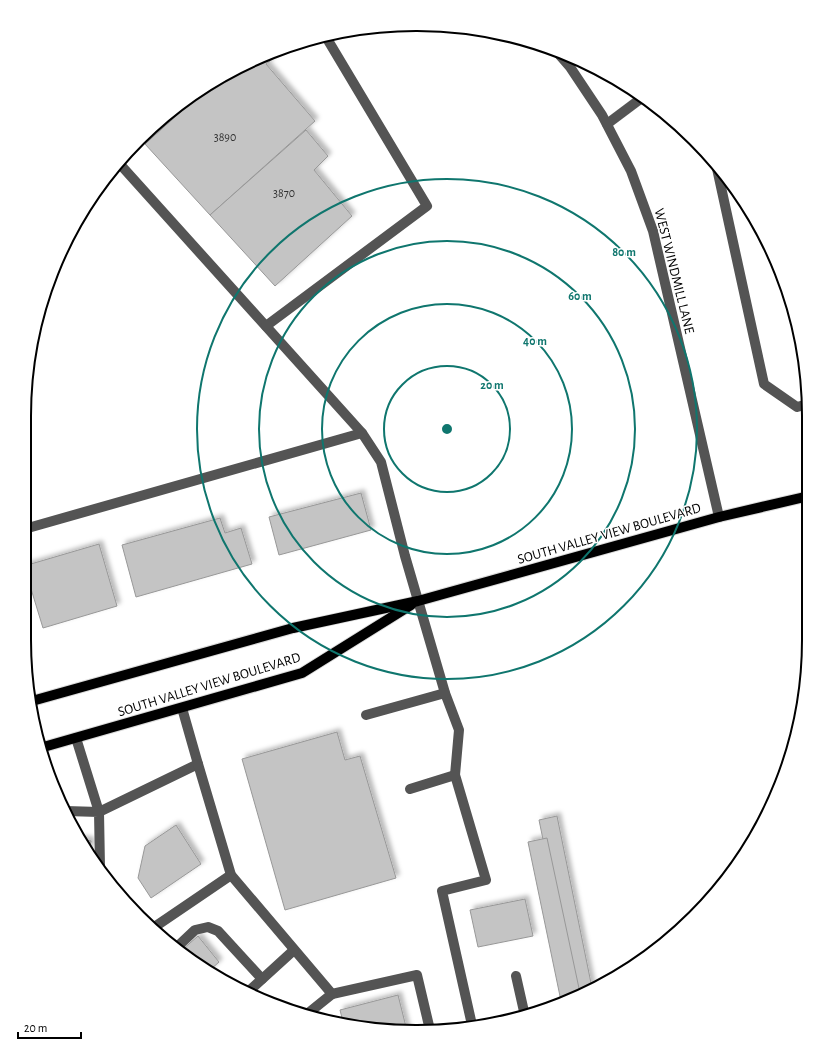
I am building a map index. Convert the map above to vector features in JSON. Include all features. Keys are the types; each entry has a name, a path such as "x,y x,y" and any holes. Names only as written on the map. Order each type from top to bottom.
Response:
{"main road":[{"name":"SOUTH VALLEY VIEW BOULEVARD","path":"36,700 293,628 418,601 719,517 802,497"},
{"name":"SOUTH VALLEY VIEW BOULEVARD","path":"46,746 302,673 418,601"}],"street":[{"path":"266,326 427,206 328,41"},
{"name":"WEST WINDMILL LANE","path":"564,60 607,124 631,171 653,231 719,517"},
{"path":"607,124 638,101"},
{"path":"123,167 362,433 381,462 418,601 445,693 459,730 456,775 486,880 442,891 471,1021"},
{"path":"719,178 764,384 797,407 802,406"},
{"path":"31,527 362,433"},
{"path":"366,715 445,693"},
{"path":"182,708 231,875 332,994"},
{"path":"76,738 98,812 100,859"},
{"path":"72,811 98,812 198,764"},
{"path":"410,789 456,775"},
{"path":"158,925 231,875"},
{"path":"181,944 195,930 208,927 218,931 262,979"},
{"path":"252,988 294,950"},
{"path":"312,1010 332,994 417,975 429,1025"},
{"path":"516,976 524,1010"}],"building":[{"path":"273,58 266,64 315,121 210,215 145,144 177,115 202,96 246,71"},
{"path":"178,114 145,144 162,127"},
{"path":"306,130 328,156 314,170 352,216 275,286 210,215"},
{"path":"361,493 371,530 279,555 269,517"},
{"path":"220,518 225,533 241,528 252,564 136,597 122,545"},
{"path":"99,544 117,606 43,628 31,589 31,564"},
{"path":"337,732 345,760 360,756 396,878 285,910 242,759"},
{"path":"557,816 591,983 574,991 539,820"},
{"path":"176,825 201,864 151,898 138,878 145,846"},
{"path":"547,838 579,989 560,997 528,842"},
{"path":"525,899 533,936 478,947 470,910"},
{"path":"198,936 219,962 214,967 185,947"},
{"path":"398,995 405,1025 366,1022 342,1018 340,1010"}]}
